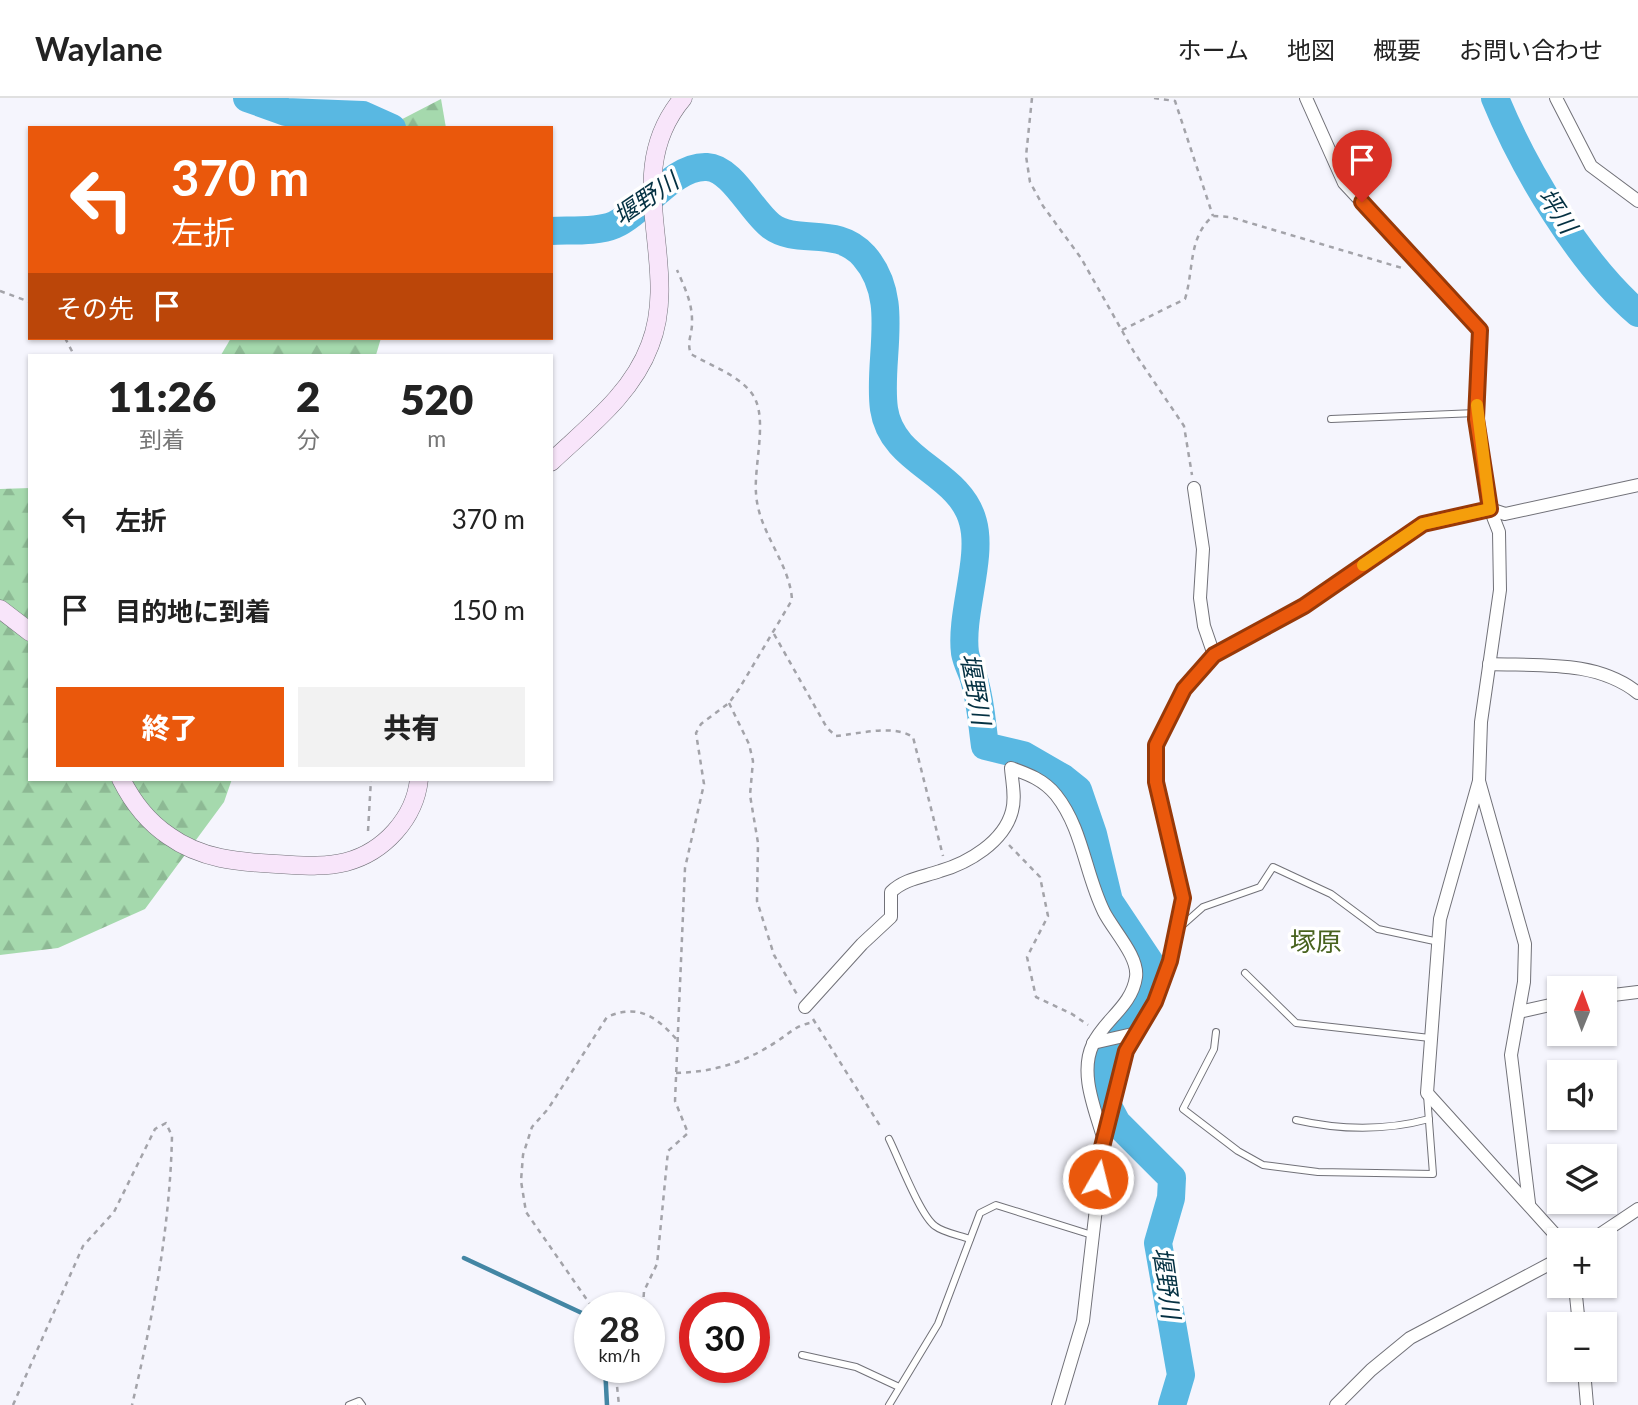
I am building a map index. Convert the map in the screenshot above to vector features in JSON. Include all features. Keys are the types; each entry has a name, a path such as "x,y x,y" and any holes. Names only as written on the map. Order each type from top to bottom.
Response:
{"street":[{"path":"553,460 625,390 651,343 659,277 651,175 655,151 663,129 683,98"},
{"path":"1306,98 1344,183 1480,330 1476,413 1490,509 1499,532 1500,590 1481,722 1479,781 1440,919 1427,1093 1551,1228"},
{"path":"1556,98 1591,166 1638,201"},
{"path":"1058,1405 1083,1321 1105,1135 1126,1051 1133,1034 1155,1002 1183,898 1156,782 1156,745 1184,689 1214,655 1304,606 1423,524 1490,509 1505,513 1638,485"},
{"path":"1194,488 1203,549 1200,598 1203,626 1214,655"},
{"path":"0,609 28,630"},
{"path":"1489,664 1590,669 1624,681 1638,693"},
{"path":"805,1007 862,944 891,917 891,892 900,883 946,869 977,855 1001,833 1012,813 1011,768 1035,777 1053,791 1066,808 1078,834 1090,886 1113,931 1135,963 1136,976 1132,990 1097,1040 1088,1082 1105,1135"},
{"path":"122,781 130,797 169,836 214,858 240,863 320,866 347,862 371,851 392,835 410,813 418,781"},
{"path":"1479,781 1525,944 1524,982 1511,1055 1529,1203"},
{"path":"1617,995 1638,992"},
{"path":"1519,1012 1547,1006"},
{"path":"1097,1040 1133,1034"},
{"path":"1610,1228 1638,1209"},
{"path":"1336,1405 1371,1370 1410,1338 1547,1265"},
{"path":"1585,1382 1587,1405"}],"lane":[{"path":"1331,419 1476,413"},
{"path":"1176,932 1203,907 1259,887 1273,867 1331,894 1378,929 1439,942"},
{"path":"1245,972 1296,1023 1430,1038"},
{"path":"1216,1031 1214,1049 1183,1108 1238,1151 1263,1165 1318,1172 1433,1174 1427,1093"},
{"path":"1296,1120 1334,1128 1409,1124 1429,1119"},
{"path":"889,1139 916,1193 923,1215 936,1227 971,1239"},
{"path":"889,1405 938,1324 980,1213 996,1205 1092,1235"},
{"path":"802,1355 856,1367 899,1387"},
{"path":"349,1405 359,1401 362,1405"}],"path":[{"path":"1032,98 1026,156 1030,182 1081,258 1122,331 1184,426 1194,488"},
{"path":"1154,98 1175,101 1213,216"},
{"path":"1122,331 1185,299 1196,239 1202,226 1213,216 1230,217 1406,269 1415,259"},
{"path":"644,1292 657,1264 668,1151 688,1133 677,1112 676,1073 685,868 704,784 696,733 701,724 729,703 774,634 792,600 791,587 760,516 755,494 759,416 756,400 744,385 691,354 688,346 693,323 690,300 674,263"},
{"path":"0,291 28,301"},
{"path":"774,634 827,728 836,736 892,731 905,732 913,737 946,869"},
{"path":"729,703 749,744 753,761 750,795 758,843 757,901 774,955 889,1139"},
{"path":"371,851 368,832 372,781"},
{"path":"1001,833 1018,858 1040,877 1048,916 1027,957 1036,997 1072,1014 1097,1040"},
{"path":"582,1292 526,1212 521,1181 523,1155 532,1127 548,1109 607,1017 622,1010 641,1012 660,1021 678,1041"},
{"path":"676,1073 707,1072 733,1065 779,1041 792,1028 814,1022"},
{"path":"13,1405 83,1246 114,1212 155,1129 166,1123 172,1136 165,1227 153,1319 132,1405"},
{"path":"617,1383 619,1405"}],"green space":[{"path":"441,99 446,126 389,126"},
{"path":"230,340 380,340 376,354 222,354"},
{"path":"28,488 28,781 231,781 224,802 145,909 58,948 0,955 0,489"}],"waterway":[{"name":"堰野川","path":"247,98 286,112 363,115 388,126"},
{"name":"坪川","path":"1495,98 1521,155 1575,242 1616,292 1638,313"},
{"name":"堰野川","path":"553,231 592,230 614,225 682,173 707,167 716,169 733,182 771,226 793,235 842,241 864,256 875,273 885,310 883,390 884,409 890,428 899,443 955,491 966,505 973,522 974,569 964,638 965,653 977,691 985,746 1023,755 1078,790 1093,834 1109,901 1151,964 1147,988 1103,1057 1101,1093 1117,1123 1172,1178 1171,1198 1158,1243 1181,1375 1172,1405"},
{"path":"464,1258 574,1309"},
{"path":"606,1383 607,1405"}],"slow traffic":[{"path":"1363,565 1423,524 1490,509 1476,419 1477,405"}],"district":[{"name":"塚原","path":"1316,942"}],"route":[{"path":"1098,1179 1101,1151 1126,1051 1155,1002 1170,961 1183,898 1156,782 1156,745 1184,689 1214,655 1304,606 1423,524 1490,509 1476,419 1480,330 1362,202"}]}
